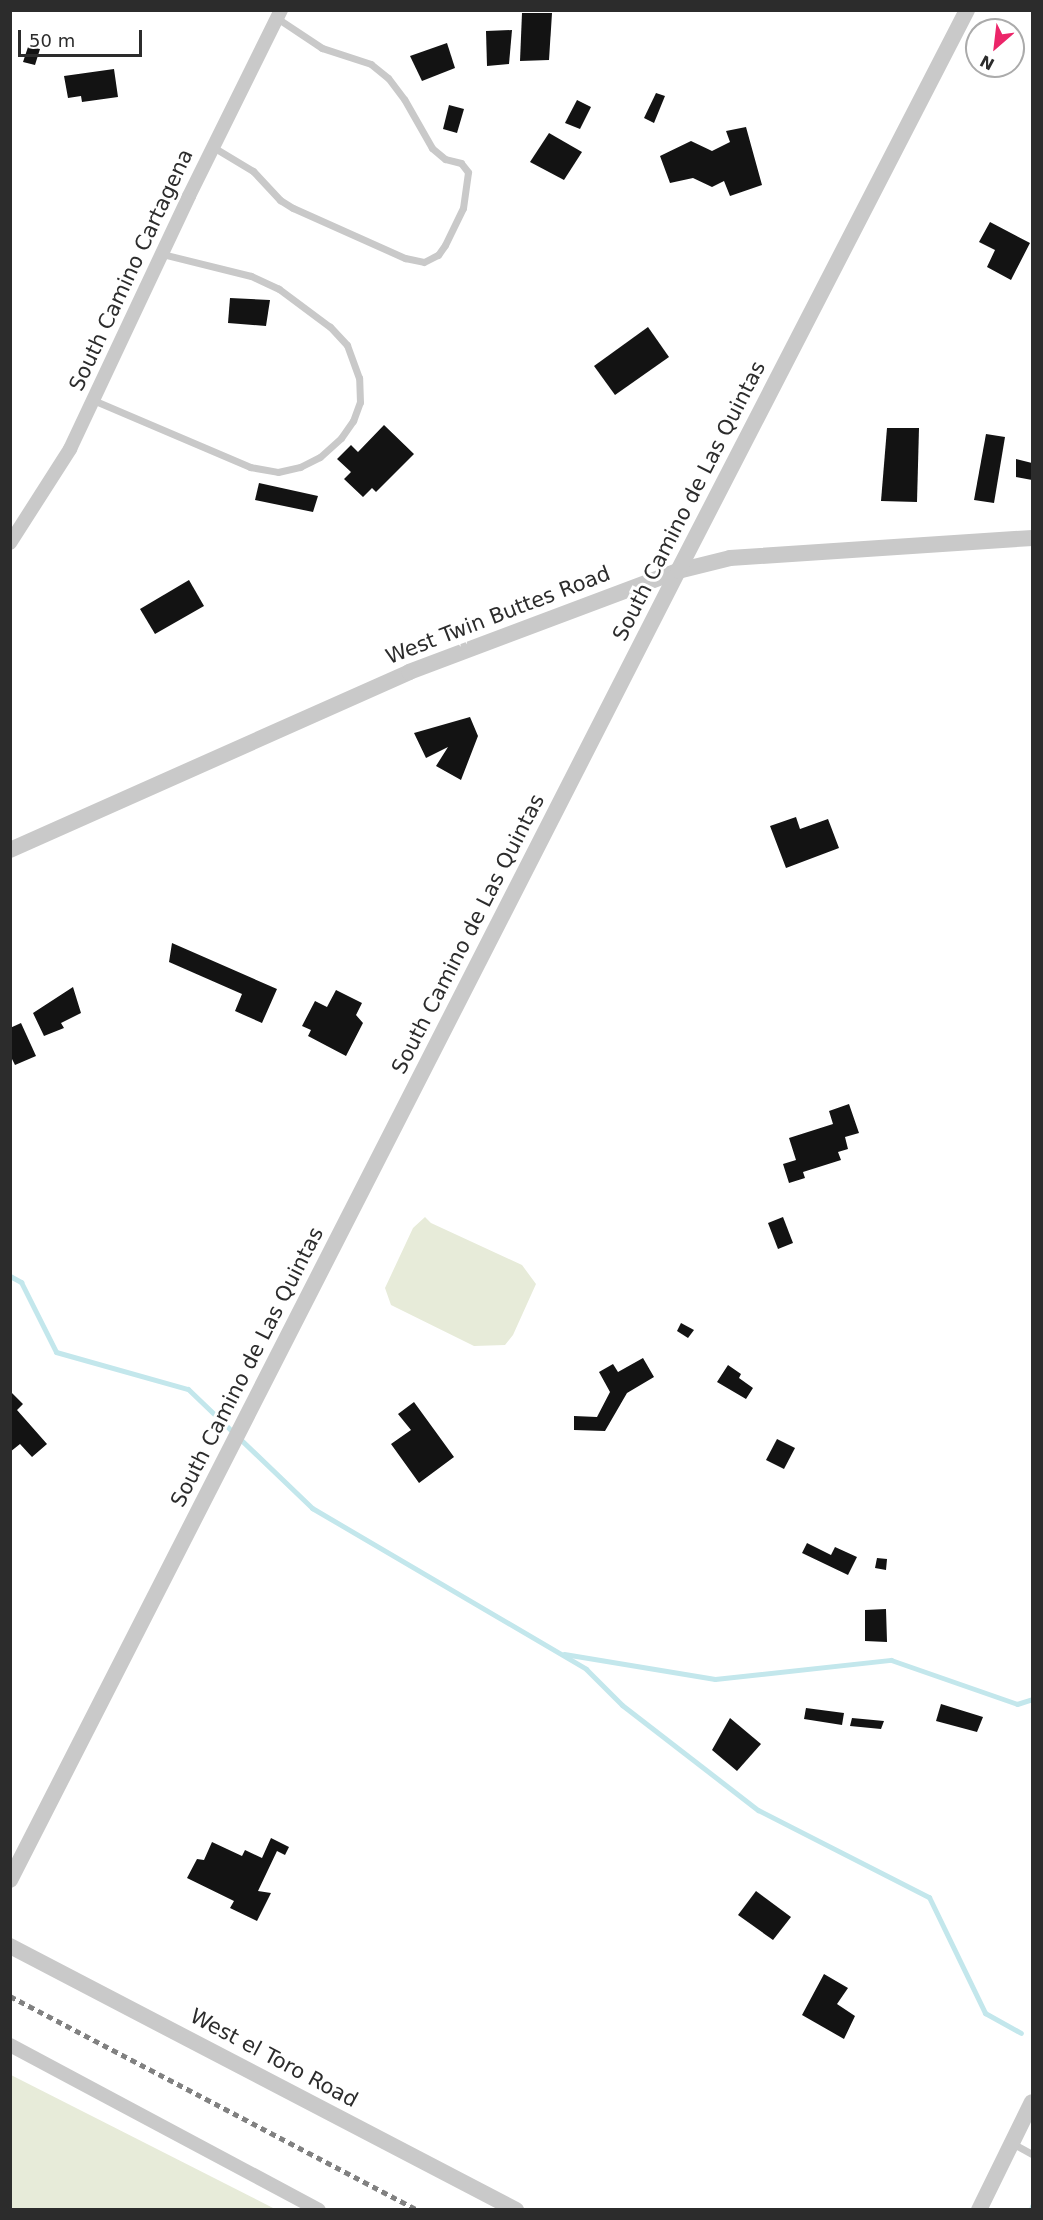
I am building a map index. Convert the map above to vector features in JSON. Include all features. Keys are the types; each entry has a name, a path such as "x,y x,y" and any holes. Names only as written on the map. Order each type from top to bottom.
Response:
{"street":[{"name":"South Camino de Las Quintas","path":"10,1880 967,10"},
{"name":"South Camino Cartagena","path":"10,543 70,449 213,147 279,14"},
{"name":"West Twin Buttes Road","path":"10,850 408,672 678,571 730,558 1032,538"},
{"name":"West el Toro Road","path":"10,1946 516,2210"},
{"path":"10,2045 319,2210"},
{"path":"979,2210 1032,2102"}],"lane":[{"path":"213,147 253,171 280,200 293,208 405,258 424,261 438,255 445,245 463,208 468,172 461,163 445,159 432,148 404,99 388,78 371,64 322,48 279,14"},
{"path":"93,400 250,466 278,472 300,467 320,457 341,438 353,421 360,402 359,378 347,345 330,327 279,289 251,276 162,255"},
{"path":"1012,2143 1032,2154"}],"green space":[{"path":"425,1217 431,1223 522,1265 536,1284 513,1335 505,1345 474,1346 391,1305 385,1288 413,1228"},
{"path":"11,2075 275,2209 11,2209"}],"building":[{"path":"522,13 552,13 549,60 520,61"},
{"path":"512,30 509,64 487,66 486,31"},
{"path":"447,43 455,68 422,81 410,56"},
{"path":"28,47 40,49 35,65 23,62"},
{"path":"114,69 118,97 82,102 81,96 68,98 64,76"},
{"path":"656,93 665,96 654,123 644,118"},
{"path":"577,100 591,107 580,129 565,123"},
{"path":"449,105 464,109 457,133 443,129"},
{"path":"746,127 762,185 730,196 724,181 712,187 693,178 670,183 660,156 691,141 712,151 730,142 726,131"},
{"path":"549,133 582,152 564,180 530,162"},
{"path":"990,222 1030,243 1011,280 987,267 995,250 979,242"},
{"path":"230,298 270,300 266,326 228,323"},
{"path":"648,327 669,357 615,395 594,366"},
{"path":"384,425 414,454 376,492 372,488 363,497 344,479 351,472 337,459 351,445 358,452"},
{"path":"887,428 919,428 917,502 881,501"},
{"path":"986,434 1005,437 994,503 974,500"},
{"path":"1016,459 1032,463 1032,480 1016,477"},
{"path":"259,483 318,496 313,512 255,500"},
{"path":"189,580 204,606 155,634 140,609"},
{"path":"470,717 478,736 461,780 436,766 448,747 426,758 414,733"},
{"path":"796,817 800,829 828,819 839,848 786,868 770,826"},
{"path":"172,943 277,989 262,1023 235,1011 242,994 169,962"},
{"path":"73,987 81,1013 61,1023 64,1028 44,1036 33,1013"},
{"path":"336,990 362,1003 356,1015 363,1023 346,1056 308,1036 311,1030 302,1026 315,1001 327,1007"},
{"path":"21,1023 36,1056 15,1065 10,1055 10,1028"},
{"path":"849,1104 859,1133 845,1137 848,1149 838,1152 841,1160 803,1172 805,1178 789,1183 783,1164 796,1160 789,1138 833,1124 829,1111"},
{"path":"783,1217 793,1243 778,1249 768,1223"},
{"path":"681,1323 694,1330 688,1338 677,1331"},
{"path":"643,1358 654,1377 627,1393 605,1431 574,1430 574,1416 597,1417 610,1392 599,1372 613,1364 618,1372"},
{"path":"728,1365 741,1374 739,1378 753,1388 746,1399 717,1382"},
{"path":"10,1391 23,1404 17,1410 47,1444 32,1457 20,1444 10,1452"},
{"path":"414,1402 454,1457 419,1483 391,1444 411,1430 398,1414"},
{"path":"777,1439 795,1448 784,1469 766,1460"},
{"path":"807,1543 831,1555 835,1547 857,1557 848,1575 802,1553"},
{"path":"877,1558 887,1559 886,1570 875,1568"},
{"path":"886,1609 887,1642 865,1641 865,1610"},
{"path":"941,1704 983,1717 977,1732 936,1721"},
{"path":"806,1708 844,1713 842,1725 804,1719"},
{"path":"730,1718 761,1744 737,1771 712,1750"},
{"path":"852,1718 884,1721 881,1729 850,1726"},
{"path":"271,1838 289,1847 285,1855 277,1851 258,1891 271,1893 257,1921 230,1908 234,1901 187,1878 197,1859 204,1860 212,1842 242,1856 245,1850 262,1858"},
{"path":"756,1891 791,1917 773,1940 738,1915"},
{"path":"824,1974 848,1988 837,2004 855,2016 844,2039 802,2015"}],"waterway":[{"path":"10,1276 21,1282 56,1352 188,1389 312,1508 586,1669 622,1705 758,1810 929,1897 985,2013 1021,2033"},
{"path":"564,1654 715,1679 891,1660 1017,1704 1032,1699"},
{"path":"1031,2210 1032,2206"}],"railway":[{"path":"10,1996 417,2210"}]}
